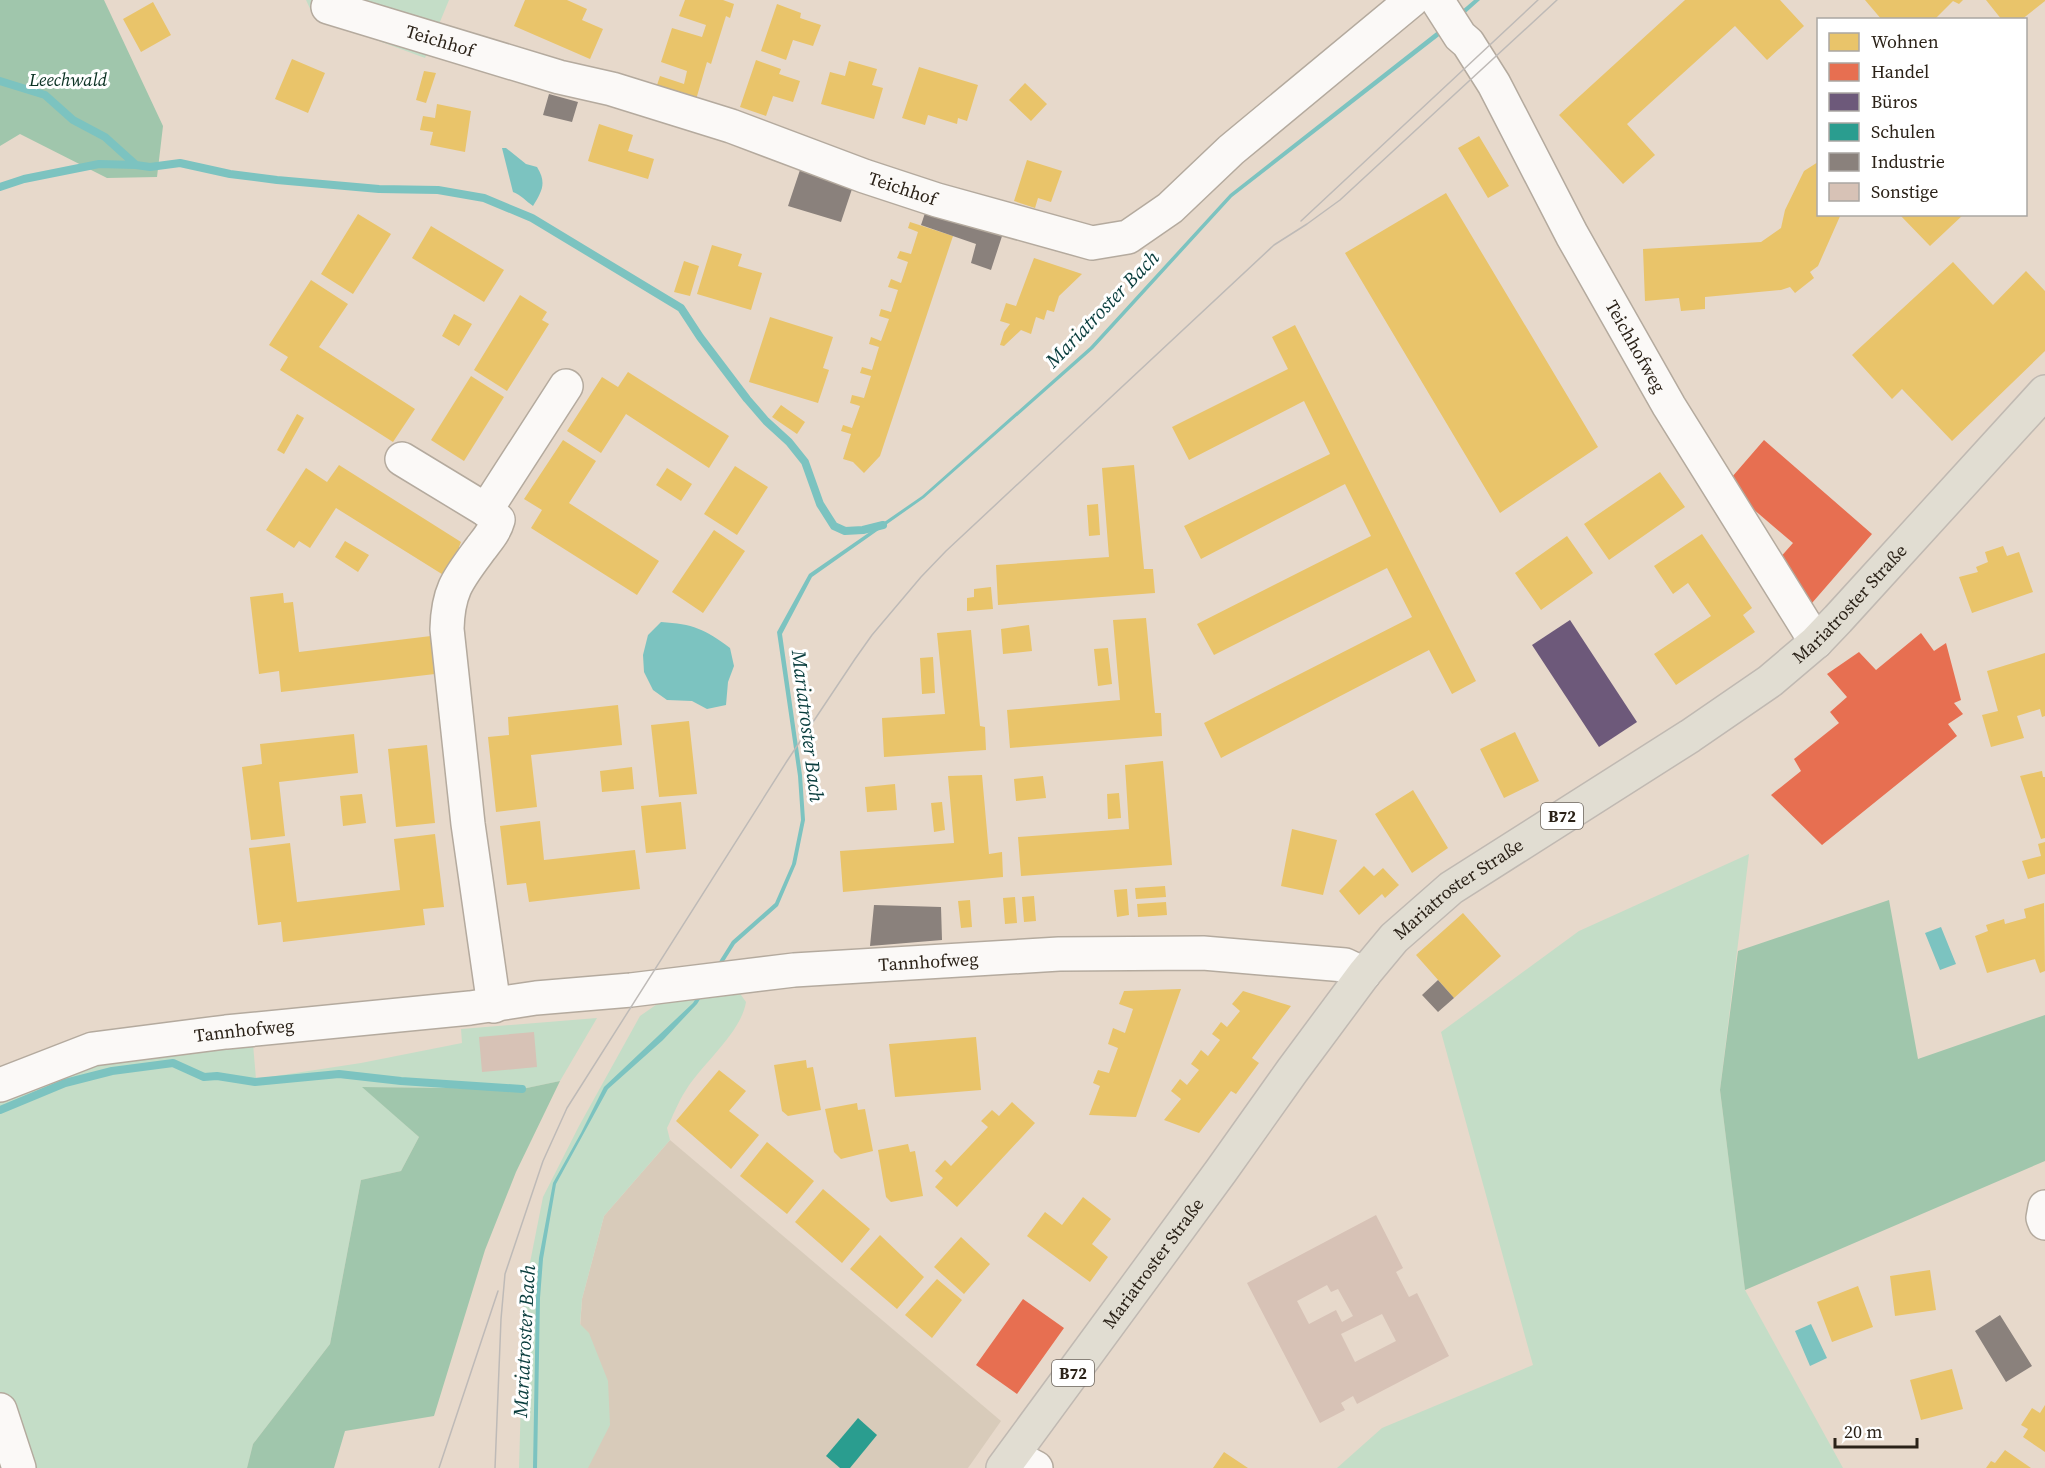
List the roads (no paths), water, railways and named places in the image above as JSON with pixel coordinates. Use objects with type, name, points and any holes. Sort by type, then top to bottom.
[{"type":"main road","name":"Mariatroster Straße","points":[[1018,1464],[1364,974],[1394,938],[1451,888],[1690,736],[1770,681],[1816,642],[2045,392]]},
{"type":"street","name":"Teichhof","points":[[328,7],[559,77],[612,88],[731,126],[864,176],[938,200],[1092,243],[1128,237],[1170,208],[1232,150],[1430,1],[1464,39]]},
{"type":"street","name":"Teichhofweg","points":[[1464,39],[1494,84],[1572,235],[1669,406],[1816,642]]},
{"type":"street","points":[[494,1006],[468,824],[447,630],[448,607],[457,581],[489,521],[566,386]]},
{"type":"street","points":[[402,459],[489,521]]},
{"type":"street","name":"Tannhofweg","points":[[0,1085],[93,1049],[226,1032],[494,1006],[536,998],[613,992],[794,970],[1059,954],[1203,952],[1345,965],[1364,974]]},
{"type":"street","points":[[2045,1207],[2043,1218],[2045,1223]]},
{"type":"street","points":[[0,1410],[19,1468]]},
{"type":"water","name":"Mariatroster Bach","points":[[1474,0],[1480,0],[1443,33],[1232,197],[1093,349],[924,498],[812,577],[782,634],[802,775],[805,820],[796,864],[778,906],[735,944],[697,1004],[663,1040],[608,1089],[556,1184],[543,1259],[540,1298],[537,1468],[533,1468],[536,1298],[539,1258],[553,1183],[604,1087],[693,1003],[732,941],[775,903],[792,864],[801,820],[798,776],[777,632],[809,574],[922,496],[1090,347],[1230,194]]},
{"type":"water","points":[[502,148],[506,148],[526,164],[537,167],[543,182],[533,206],[513,192]]},
{"type":"water","points":[[661,622],[682,624],[698,629],[730,648],[734,666],[728,682],[726,705],[707,709],[692,701],[667,700],[653,690],[644,672],[643,655],[648,635]]},
{"type":"water","points":[[1941,927],[1956,964],[1940,970],[1925,933]]},
{"type":"water","points":[[1811,1324],[1827,1358],[1810,1366],[1795,1331]]},
{"type":"waterway","points":[[0,81],[45,95],[73,120],[105,137],[136,165],[150,167],[180,163],[230,174],[277,180],[379,189],[438,190],[484,198],[532,218],[681,308],[747,399],[805,462],[820,504],[834,526],[845,531],[863,530],[883,525]]},
{"type":"waterway","points":[[0,187],[24,179],[99,164],[136,165]]},
{"type":"waterway","points":[[0,1110],[65,1083],[112,1071],[173,1063],[204,1077],[217,1076],[255,1082],[339,1074],[401,1081],[522,1089]]},
{"type":"tram line","points":[[1301,221],[1538,0]]},
{"type":"tram line","points":[[495,1468],[505,1274],[543,1161],[567,1108],[787,761],[872,635],[946,551],[1274,245],[1340,200],[1557,0]]},
{"type":"tram line","points":[[439,1468],[498,1291]]},
{"type":"park label","name":"Leechwald","points":[[68,80]]}]
